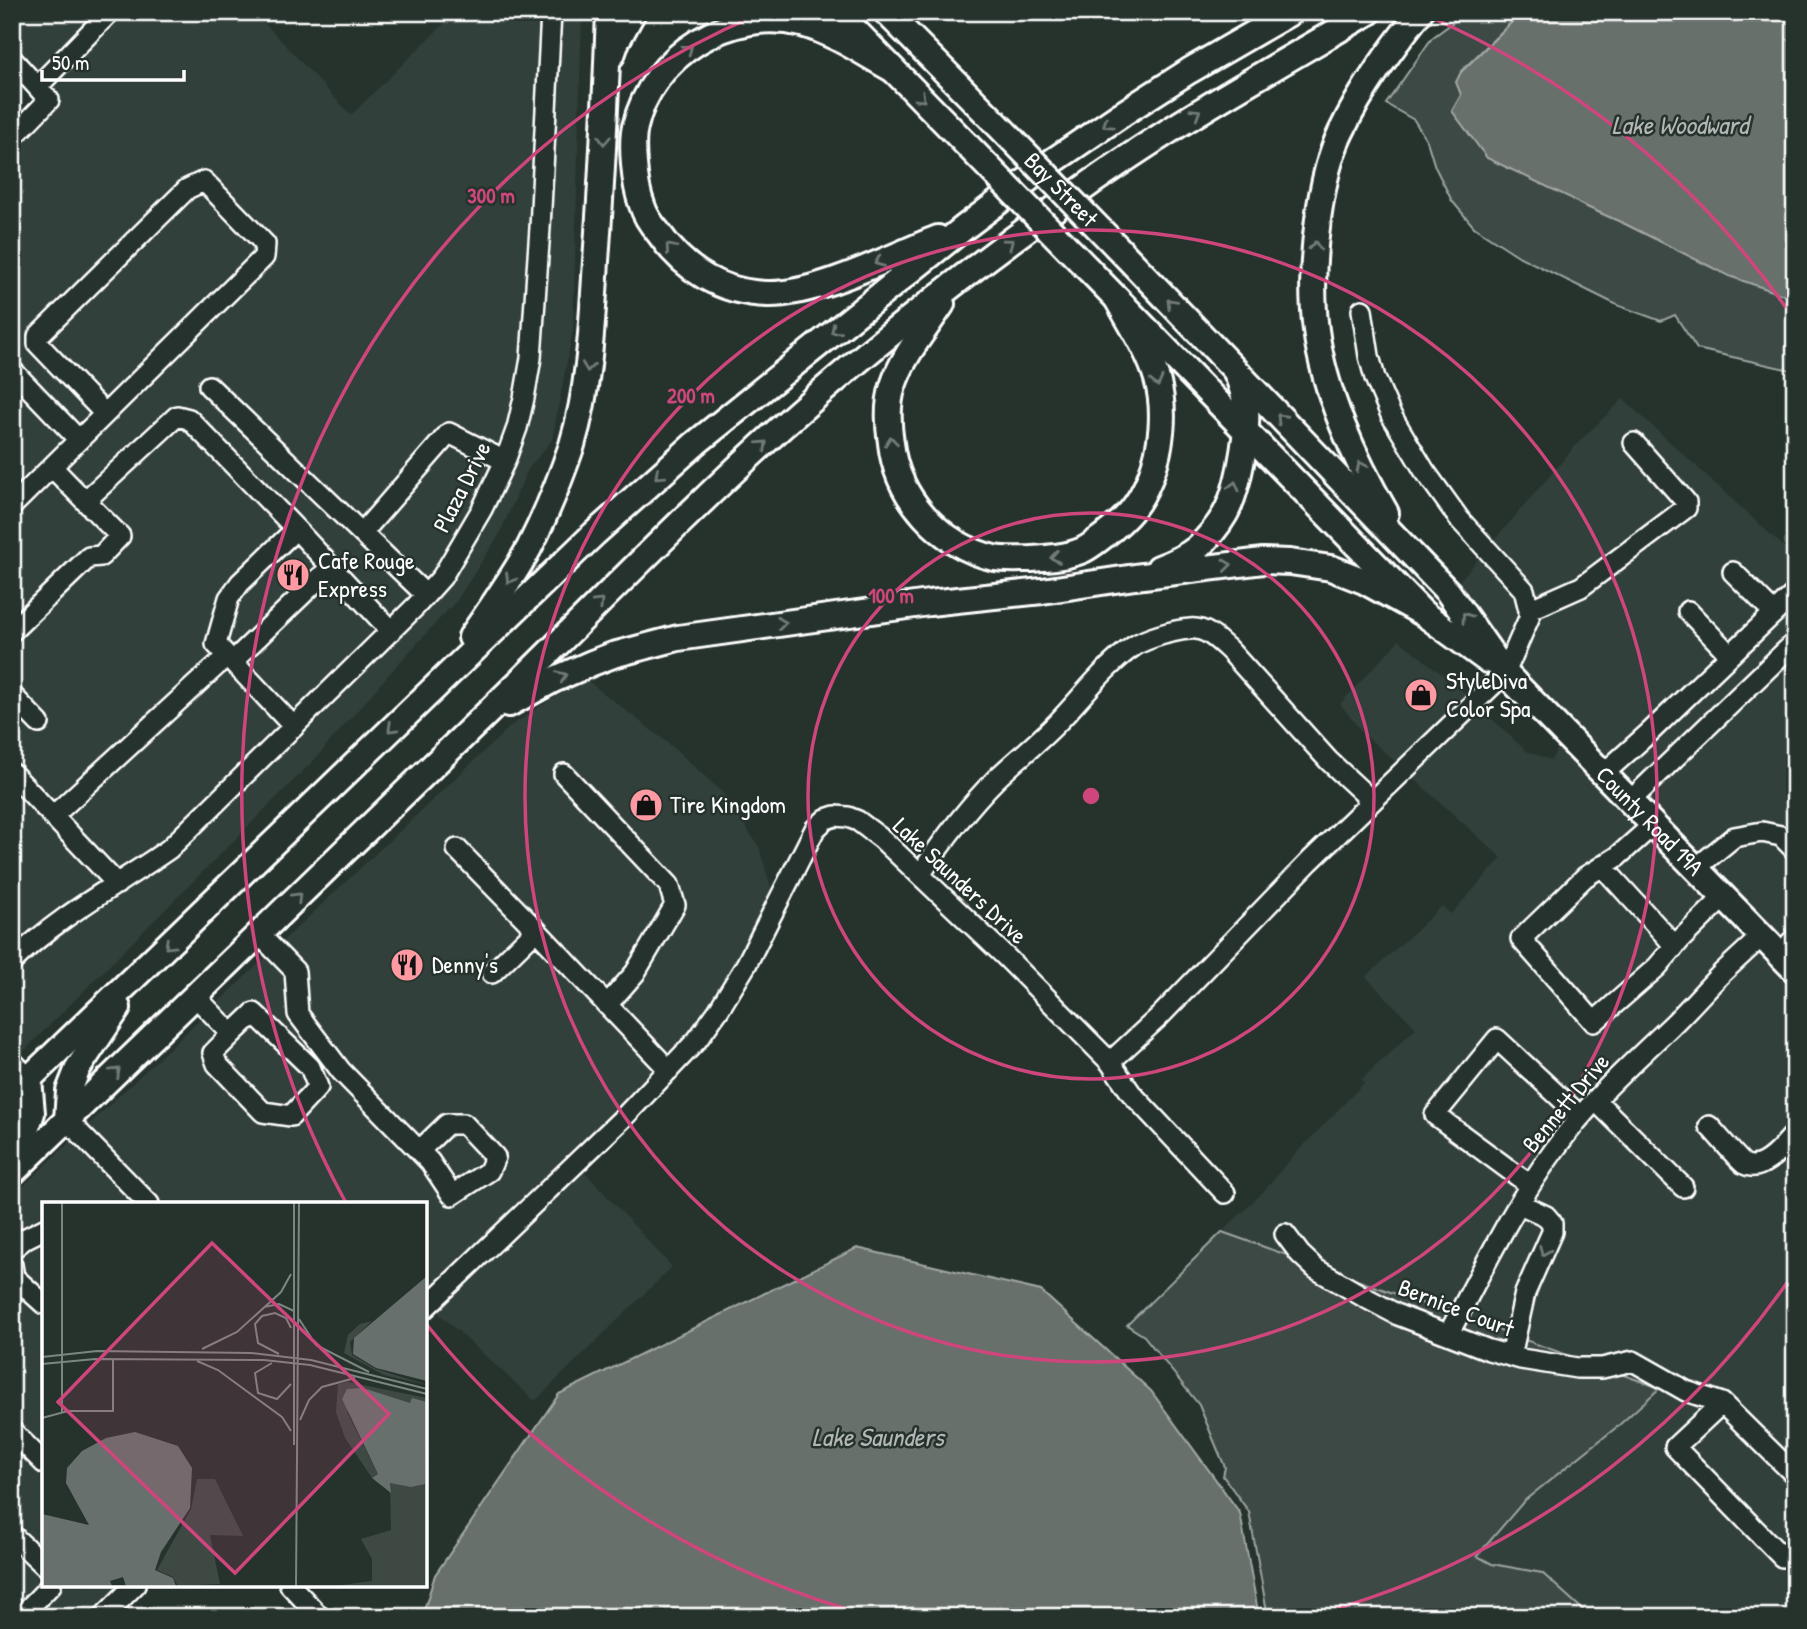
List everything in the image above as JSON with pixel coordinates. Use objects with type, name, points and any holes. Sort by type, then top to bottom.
[{"type":"main road","points":[[441,680],[505,589],[529,547],[572,444],[584,396],[591,342],[609,12]]},
{"type":"main road","points":[[607,72],[617,41],[633,12]]},
{"type":"main road","name":"Bay Street","points":[[837,12],[1117,299]]},
{"type":"main road","name":"Bay Street","points":[[886,12],[1406,547]]},
{"type":"main road","points":[[12,1156],[21,1144],[32,1113],[18,1078],[143,970],[594,534],[696,443],[965,227],[1050,163],[1189,71],[1291,12]]},
{"type":"main road","points":[[12,1173],[481,720],[705,499],[796,414],[955,285],[1077,192],[1145,145],[1369,12]]},
{"type":"main road","points":[[1420,12],[1366,86],[1340,133],[1330,159],[1315,246],[1316,332],[1324,369],[1352,448],[1374,492],[1406,547],[1448,592],[1505,673]]},
{"type":"main road","points":[[892,68],[824,32],[800,24],[751,22],[724,28],[705,37],[671,63],[655,82],[641,107],[633,147],[641,204],[668,247],[684,263],[704,277],[751,293],[772,294],[802,290],[965,227]]},
{"type":"main road","points":[[955,285],[907,355],[892,388],[889,405],[891,451],[903,486],[926,519],[970,549],[1010,560],[1046,558],[1084,550],[1124,520],[1144,492],[1155,465],[1162,409],[1157,380],[1150,362],[1117,299]]},
{"type":"main road","points":[[1117,299],[1424,614]]},
{"type":"main road","points":[[1135,577],[1176,561],[1196,549],[1225,514],[1234,492],[1245,431],[1246,409],[1242,387],[1235,370]]},
{"type":"main road","points":[[481,720],[553,680],[592,663],[678,638],[1263,561],[1331,568],[1353,577],[1424,614],[1505,673]]},
{"type":"main road","name":"County Road 19A","points":[[1505,673],[1762,936],[1790,954]]},
{"type":"main road","points":[[67,1119],[69,1091],[78,1068],[143,970]]},
{"type":"street","points":[[38,86],[110,12]]},
{"type":"street","name":"Plaza Drive","points":[[12,962],[83,904],[169,849],[426,595],[442,577],[482,509],[517,428],[531,358],[551,12]]},
{"type":"street","points":[[12,59],[49,100],[12,138]]},
{"type":"street","points":[[12,506],[264,257],[265,244],[204,181],[187,189],[38,335],[38,344],[105,414]]},
{"type":"street","points":[[1110,1062],[1160,1016],[1310,861],[1505,673],[1529,618],[1524,590],[1460,520],[1424,470],[1391,415],[1375,378],[1362,310]]},
{"type":"street","points":[[12,370],[79,440]]},
{"type":"street","points":[[209,386],[426,595]]},
{"type":"street","points":[[85,501],[177,416],[189,419],[391,631]]},
{"type":"street","points":[[362,533],[449,433],[505,461]]},
{"type":"street","points":[[1529,610],[1581,587],[1686,508],[1686,502],[1634,443]]},
{"type":"street","points":[[14,625],[89,557],[101,556],[120,536],[51,467]]},
{"type":"street","points":[[294,727],[216,644],[229,598],[240,583],[296,529]]},
{"type":"street","points":[[53,816],[331,567]]},
{"type":"street","points":[[1733,572],[1774,613]]},
{"type":"street","points":[[1603,774],[1795,593]]},
{"type":"street","points":[[1688,611],[1730,655]]},
{"type":"street","points":[[920,874],[962,816],[997,779],[1057,724],[1111,666],[1136,645],[1191,629],[1212,636],[1230,651],[1329,761],[1372,801]]},
{"type":"street","points":[[1630,801],[1795,642]]},
{"type":"street","points":[[12,695],[39,723]]},
{"type":"street","points":[[12,773],[117,884]]},
{"type":"street","points":[[564,774],[669,885],[674,905],[635,973],[607,1005]]},
{"type":"street","name":"Lake Saunders Drive","points":[[427,1306],[624,1117],[697,1040],[718,1012],[746,965],[815,828],[835,816],[858,821],[882,839],[1004,955],[1110,1062],[1131,1093],[1225,1193]]},
{"type":"street","points":[[1653,825],[1617,857],[1585,877],[1521,939],[1594,1022],[1657,967],[1724,897]]},
{"type":"street","points":[[1696,868],[1734,837],[1762,832],[1781,836],[1795,850]]},
{"type":"street","points":[[457,849],[669,1070]]},
{"type":"street","points":[[1602,866],[1675,946]]},
{"type":"street","points":[[492,973],[536,930]]},
{"type":"street","points":[[259,934],[295,971],[298,1014],[341,1071],[419,1151]]},
{"type":"street","name":"Bennett Drive","points":[[1449,1333],[1530,1185],[1580,1116],[1762,936]]},
{"type":"street","points":[[195,996],[232,1034]]},
{"type":"street","points":[[254,1013],[310,1067],[317,1087],[291,1116],[263,1112],[217,1064],[213,1053],[232,1034],[254,1013]]},
{"type":"street","points":[[1530,1185],[1435,1115],[1497,1039],[1580,1116]]},
{"type":"street","points":[[1595,1100],[1684,1187]]},
{"type":"street","points":[[67,1119],[147,1202]]},
{"type":"street","points":[[1709,1126],[1744,1164],[1756,1166],[1772,1158],[1795,1133]]},
{"type":"street","points":[[1511,1356],[1525,1293],[1552,1232],[1552,1223],[1546,1216],[1520,1204]]},
{"type":"street","points":[[12,1249],[42,1230]]},
{"type":"street","name":"Bernice Court","points":[[1285,1234],[1300,1254],[1317,1269],[1398,1315],[1511,1356],[1577,1367],[1602,1368],[1633,1361],[1686,1391],[1722,1403]]},
{"type":"street","points":[[12,1265],[14,1276],[42,1302]]},
{"type":"street","points":[[1795,1475],[1722,1403],[1675,1447],[1782,1557],[1795,1545]]},
{"type":"street","points":[[12,1431],[42,1461]]},
{"type":"street","points":[[12,1535],[42,1563]]},
{"type":"street","points":[[23,1609],[49,1587]]},
{"type":"street","points":[[103,1617],[133,1587]]},
{"type":"street","points":[[292,1587],[320,1617]]},
{"type":"shaded area","points":[[12,12],[254,12],[351,115],[456,12],[582,12],[573,330],[552,440],[528,469],[499,535],[457,600],[315,759],[12,1063],[12,139],[59,95],[12,79]]},
{"type":"shaded area","points":[[1467,12],[1522,12],[1461,71],[1795,292],[1795,371],[1697,349],[1675,315],[1661,321],[1617,305],[1520,257],[1474,227],[1452,201],[1435,167],[1427,141],[1414,120],[1386,104],[1432,38]]},
{"type":"shaded area","points":[[1623,399],[1795,557],[1795,956],[1539,693],[1521,666],[1455,586],[1577,444]]},
{"type":"shaded area","points":[[1399,640],[1456,685],[1526,751],[1551,760],[1561,743],[1795,983],[1795,1617],[1591,1617],[1542,1573],[1492,1564],[1477,1557],[1524,1501],[1618,1426],[1659,1388],[1222,1232],[1265,1190],[1285,1165],[1364,1083],[1361,1080],[1416,1028],[1366,977],[1442,906],[1451,914],[1502,858],[1362,732],[1340,704]]},
{"type":"shaded area","points":[[584,678],[673,747],[723,793],[759,847],[778,912],[740,999],[573,1159],[672,1267],[535,1401],[427,1303],[427,1202],[161,1202],[87,1126],[512,725]]},
{"type":"shaded area","points":[[73,1139],[134,1202],[42,1202],[42,1587],[118,1587],[88,1617],[44,1617],[12,1585],[12,1197]]},
{"type":"shaded area","points":[[1222,1232],[1660,1388],[1618,1426],[1524,1501],[1477,1556],[1492,1564],[1542,1573],[1591,1617],[1268,1617],[1249,1512],[1223,1476],[1225,1467],[1199,1405],[1144,1336],[1127,1325]]},
{"type":"water","name":"Lake Woodward","points":[[1522,12],[1795,12],[1795,299],[1729,276],[1487,158],[1452,111],[1461,95],[1456,82],[1461,72]]},
{"type":"water","name":"Lake Saunders","points":[[857,1248],[1041,1291],[1151,1391],[1240,1513],[1259,1617],[422,1617],[435,1575],[559,1394]]},
{"type":"place","name":"Cafe Rouge Express","points":[[293,575]]},
{"type":"place","name":"StyleDiva Color Spa","points":[[1421,695]]},
{"type":"place","name":"Tire Kingdom","points":[[646,805]]},
{"type":"place","name":"Denny's","points":[[407,965]]}]
